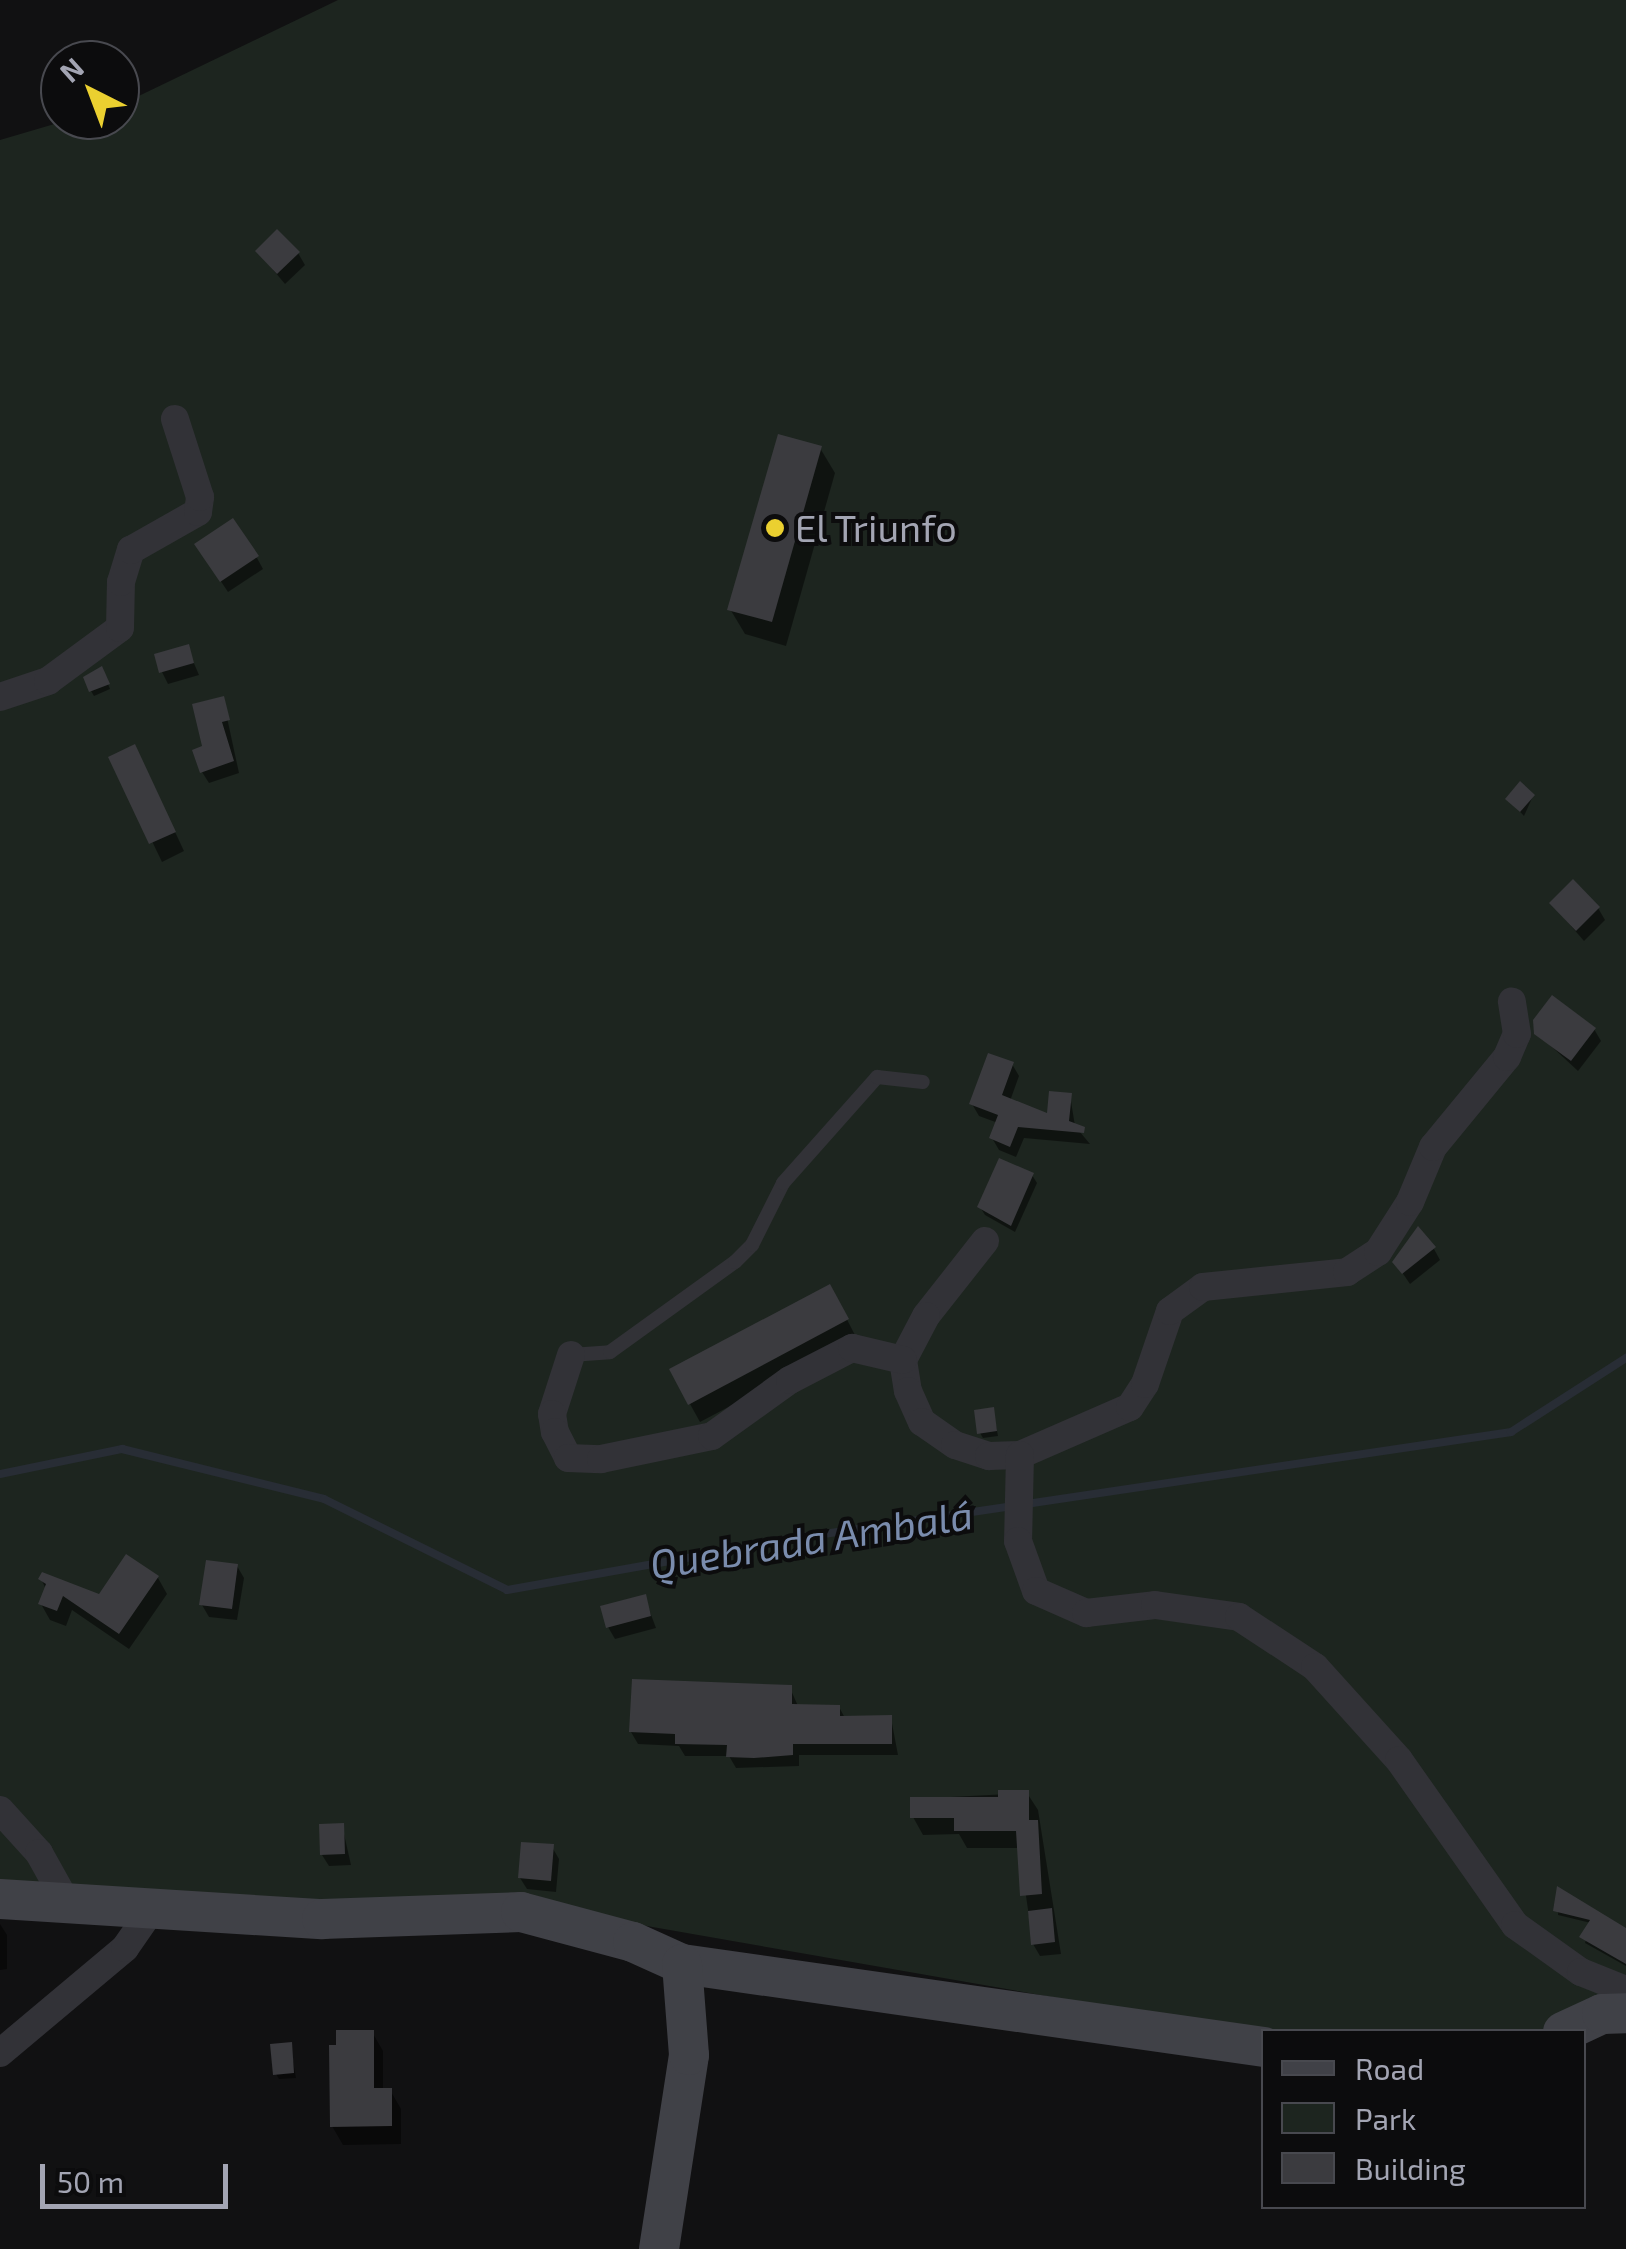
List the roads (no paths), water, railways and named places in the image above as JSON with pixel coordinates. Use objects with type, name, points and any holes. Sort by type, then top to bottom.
[{"type":"street","points":[[0,697],[48,681],[120,628],[121,582],[131,550],[198,512],[200,497],[175,418]]},
{"type":"street","points":[[985,1240],[926,1316],[903,1360],[922,1422],[955,1445],[989,1456],[1020,1455],[1130,1406],[1146,1384],[1170,1311],[1203,1287],[1347,1272],[1378,1252],[1433,1147],[1507,1057],[1517,1034],[1512,1001]]},
{"type":"street","points":[[570,1356],[552,1414],[555,1432],[568,1458],[602,1459],[712,1436],[790,1380],[852,1348],[903,1360]]},
{"type":"street","points":[[1020,1455],[1018,1541],[1036,1591],[1086,1614],[1155,1605],[1239,1617],[1315,1668],[1400,1760],[1516,1925],[1581,1972],[1626,1990]]},
{"type":"street","points":[[0,1810],[40,1853],[64,1898]]},
{"type":"street","points":[[0,1899],[64,1898],[150,1912],[322,1919],[521,1912],[633,1942],[682,1964],[1261,2047]]},
{"type":"street","points":[[0,2053],[125,1948],[150,1912]]},
{"type":"street","points":[[659,2249],[690,2055],[682,1964]]},
{"type":"street","points":[[1569,2029],[1602,2014],[1626,2013]]},
{"type":"lane","points":[[570,1356],[610,1352],[735,1262],[752,1245],[782,1183],[877,1078],[923,1082]]},
{"type":"waterway","name":"Quebrada Ambalá","points":[[0,1474],[122,1449],[324,1499],[507,1590],[817,1535],[1511,1432],[1626,1358]]},
{"type":"place","name":"El Triunfo","points":[[775,528]]}]
